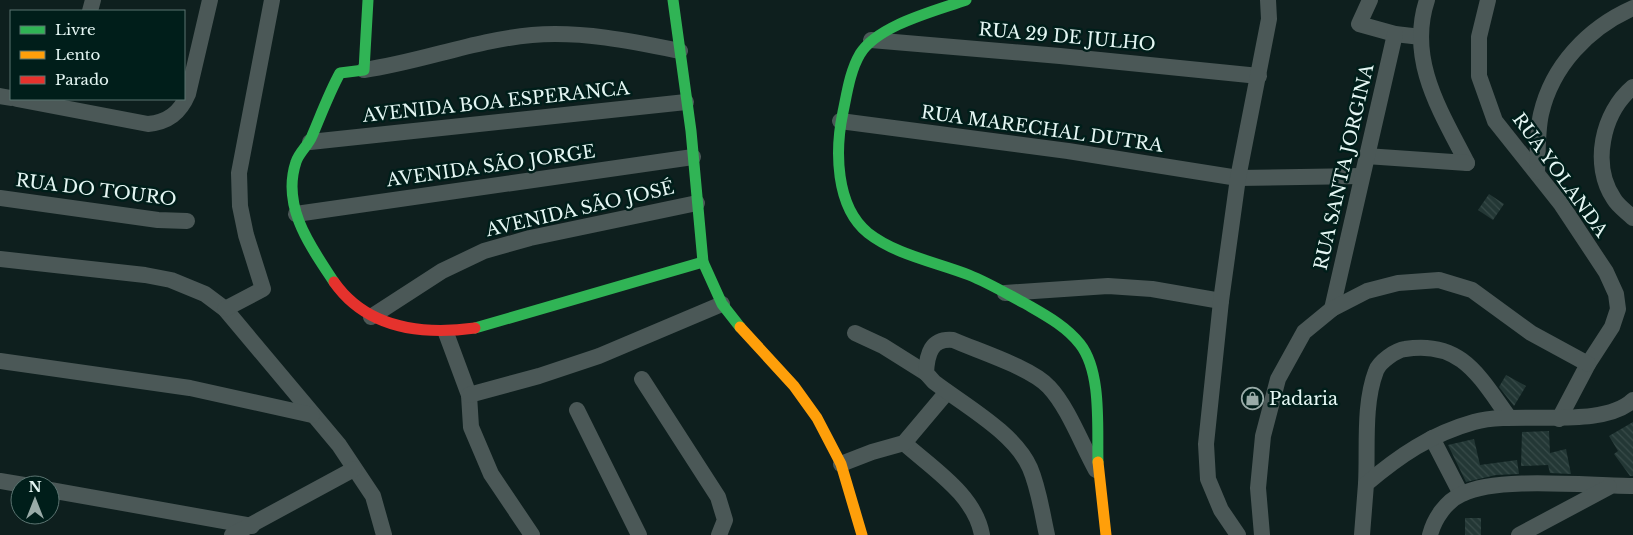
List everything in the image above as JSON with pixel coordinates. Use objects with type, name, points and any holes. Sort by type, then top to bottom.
[{"type":"street","points":[[28,100],[62,103],[148,124],[163,123],[183,106],[188,94],[210,0]]},
{"type":"street","points":[[225,309],[263,289],[246,236],[240,206],[240,173],[244,140],[272,0]]},
{"type":"street","points":[[364,70],[368,0]]},
{"type":"street","points":[[673,0],[704,262],[722,304],[746,334],[794,386],[817,418],[841,464],[862,535]]},
{"type":"street","points":[[966,0],[940,5],[871,40],[861,52],[852,73],[840,122],[840,179],[847,202],[859,224],[876,239],[982,280],[1056,322],[1071,333],[1083,348],[1095,392],[1098,474],[1106,535]]},
{"type":"street","points":[[1238,535],[1221,510],[1208,479],[1206,444],[1221,301],[1238,178],[1269,19],[1268,0]]},
{"type":"street","points":[[1370,0],[1359,24],[1395,34],[1421,38]]},
{"type":"street","points":[[1366,156],[1467,163],[1432,94],[1421,50],[1422,14],[1427,0]]},
{"type":"street","name":"RUA YOLANDA","points":[[1488,0],[1479,37],[1479,76],[1495,122],[1537,172],[1606,272],[1616,294],[1618,309],[1612,327],[1588,364],[1559,419]]},
{"type":"street","points":[[1537,172],[1540,115],[1554,75],[1579,44],[1616,16],[1633,8]]},
{"type":"street","name":"RUA SANTA JORGINA","points":[[1332,309],[1395,34]]},
{"type":"street","points":[[680,51],[606,37],[532,35],[481,44],[391,66],[340,73],[310,142],[301,151],[295,165],[292,186],[296,214],[307,241],[342,293],[371,317],[424,332],[446,333],[480,327],[704,262]]},
{"type":"street","name":"RUA 29 DE JULHO","points":[[871,40],[1070,56],[1259,76]]},
{"type":"street","points":[[1633,87],[1612,114],[1601,150],[1604,176],[1614,199],[1633,218]]},
{"type":"street","name":"AVENIDA BOA ESPERANCA","points":[[310,142],[686,102]]},
{"type":"street","name":"RUA MARECHAL DUTRA","points":[[840,122],[1068,151],[1238,178],[1361,176]]},
{"type":"street","name":"AVENIDA SÃO JORGE","points":[[296,214],[693,157]]},
{"type":"street","name":"RUA DO TOURO","points":[[0,198],[148,218],[187,221]]},
{"type":"street","name":"AVENIDA SÃO JOSÉ","points":[[371,317],[442,271],[484,251],[530,238],[697,203]]},
{"type":"street","points":[[0,259],[145,275],[171,280],[204,294],[225,309],[339,445],[373,496],[384,535]]},
{"type":"street","points":[[1262,535],[1258,488],[1262,436],[1278,379],[1304,332],[1332,309],[1367,291],[1390,285],[1438,280],[1472,290],[1531,333],[1588,364]]},
{"type":"street","points":[[1005,293],[1108,286],[1152,289],[1221,301]]},
{"type":"street","points":[[469,395],[539,376],[599,356],[722,304]]},
{"type":"street","points":[[446,333],[469,395],[471,426],[491,474],[532,535]]},
{"type":"street","points":[[855,333],[882,346],[926,373],[947,392],[1016,446],[1029,466],[1037,488],[1047,535]]},
{"type":"street","points":[[926,373],[927,358],[932,346],[939,340],[953,340],[1034,375],[1048,386],[1058,399],[1098,474]]},
{"type":"street","points":[[1362,535],[1369,401],[1376,369],[1398,350],[1426,346],[1456,354],[1479,376],[1508,416]]},
{"type":"street","points":[[0,361],[190,388],[312,415]]},
{"type":"street","points":[[642,379],[718,497],[725,520],[720,535]]},
{"type":"street","points":[[841,464],[872,452],[904,443],[947,392]]},
{"type":"street","points":[[1366,484],[1408,450],[1432,438],[1474,422],[1508,416],[1559,419],[1611,412],[1633,400]]},
{"type":"street","points":[[577,410],[635,535]]},
{"type":"street","points":[[1432,438],[1461,494]]},
{"type":"street","points":[[904,443],[959,493],[973,510],[982,535]]},
{"type":"street","points":[[232,535],[252,526],[354,469]]},
{"type":"street","points":[[1430,535],[1432,526],[1443,508],[1461,494],[1486,487],[1540,484],[1633,486]]},
{"type":"street","points":[[1518,535],[1610,486]]},
{"type":"street","points":[[60,492],[252,526]]},
{"type":"building","points":[[1489,194],[1504,204],[1493,220],[1478,210]]},
{"type":"building","points":[[1506,375],[1526,386],[1514,406],[1499,387]]},
{"type":"building","points":[[1633,422],[1633,476],[1630,476],[1614,454],[1618,451],[1609,436]]},
{"type":"building","points":[[1549,431],[1550,453],[1566,449],[1571,474],[1550,473],[1548,465],[1521,466],[1522,432]]},
{"type":"building","points":[[1474,439],[1480,465],[1517,460],[1519,474],[1496,475],[1466,482],[1448,445]]},
{"type":"building","points":[[1465,518],[1481,518],[1481,535],[1465,535]]},
{"type":"traffic: fast","points":[[334,282],[316,255],[301,226],[295,211],[292,179],[297,158],[310,140],[340,73],[364,70],[368,0]]},
{"type":"traffic: fast","points":[[673,0],[691,131],[703,262],[722,304],[740,327]]},
{"type":"traffic: fast","points":[[966,0],[893,27],[868,44],[860,54],[849,82],[840,127],[839,160],[843,193],[857,222],[879,241],[904,253],[956,270],[984,282],[1062,326],[1080,344],[1092,369],[1095,385],[1098,417],[1098,462]]},
{"type":"traffic: fast","points":[[475,328],[703,262]]},
{"type":"traffic: slow","points":[[740,327],[794,386],[817,418],[841,464],[862,535]]},
{"type":"traffic: slow","points":[[1098,462],[1106,535]]},
{"type":"traffic: jam","points":[[334,282],[347,298],[363,310],[379,319],[397,325],[416,329],[436,330],[475,328]]},
{"type":"place","name":"Padaria","points":[[1253,399]]}]
